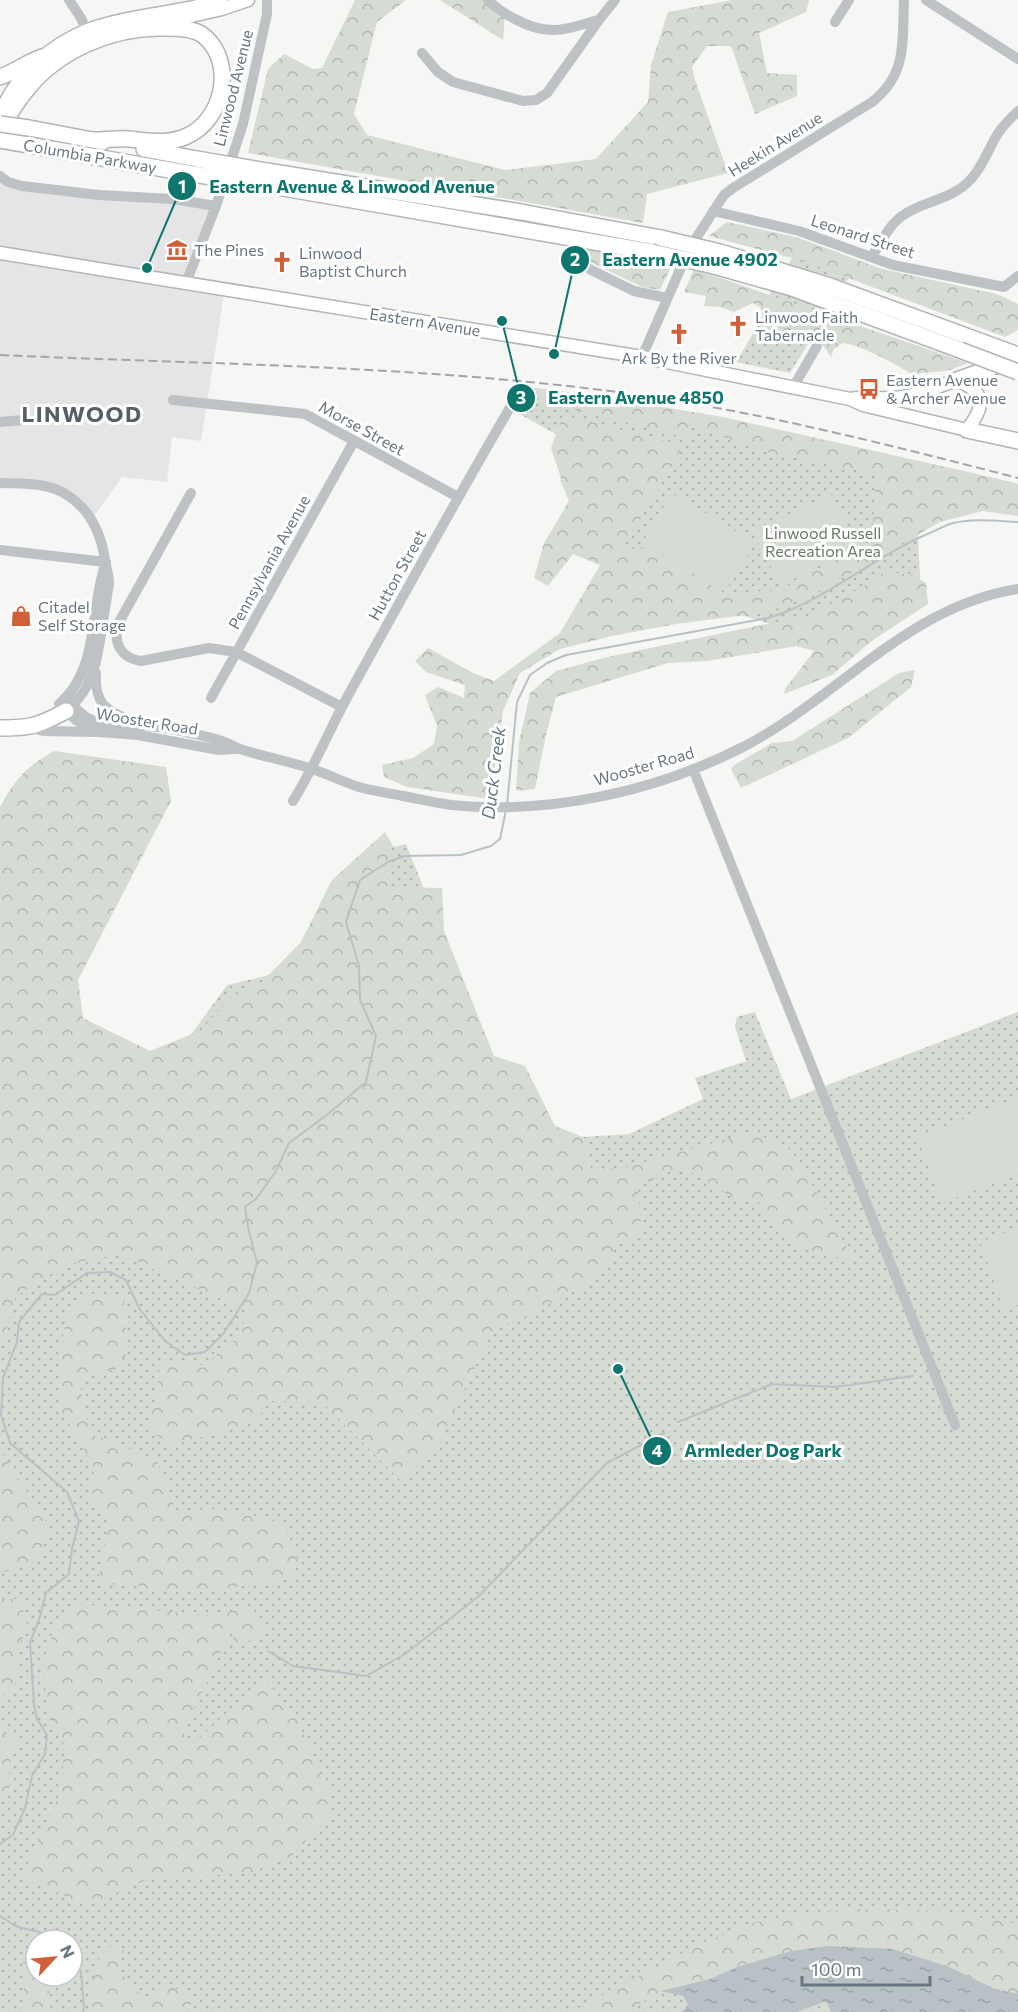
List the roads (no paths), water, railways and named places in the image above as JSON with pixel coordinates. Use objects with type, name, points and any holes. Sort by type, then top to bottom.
[{"type":"highway","points":[[0,130],[16,103],[37,78],[89,36],[147,27],[195,31],[204,36],[212,45],[217,56],[222,90],[213,112],[198,130],[172,141],[93,140]]},
{"type":"highway","points":[[0,77],[21,68],[31,60],[42,57]]},
{"type":"highway","name":"Columbia Parkway","points":[[0,124],[197,159],[263,178],[652,252],[717,259],[830,286],[1018,357]]},
{"type":"highway","name":"Columbia Parkway","points":[[0,140],[192,174],[263,178],[521,212],[661,238],[1018,372]]},
{"type":"highway","points":[[957,380],[1018,357]]},
{"type":"highway","points":[[967,430],[1018,441]]},
{"type":"highway","points":[[0,720],[36,715],[65,705]]},
{"type":"highway","points":[[0,728],[30,728],[48,721],[65,705]]},
{"type":"main road","points":[[0,114],[16,85],[56,45],[89,36],[122,18],[191,8],[221,0]]},
{"type":"main road","points":[[147,27],[222,9],[248,0]]},
{"type":"main road","name":"Eastern Avenue","points":[[0,253],[642,357],[850,399]]},
{"type":"main road","points":[[957,380],[974,388],[981,401],[981,408],[967,430],[863,405],[850,399],[864,396],[892,398],[915,395],[957,380]]},
{"type":"street","points":[[69,0],[89,36]]},
{"type":"street","name":"Linwood Avenue","points":[[186,283],[216,206],[243,124],[267,14],[267,0]]},
{"type":"street","points":[[488,0],[505,14],[530,27],[542,30],[565,30],[599,20]]},
{"type":"street","points":[[422,54],[438,72],[453,82],[523,101],[536,100],[547,93],[615,0]]},
{"type":"street","points":[[835,22],[849,0]]},
{"type":"street","name":"Heekin Avenue","points":[[642,357],[688,249],[724,195],[882,94],[889,86],[900,64],[904,0]]},
{"type":"street","points":[[926,0],[1018,59]]},
{"type":"street","points":[[872,256],[892,225],[901,216],[945,198],[971,179],[984,162],[997,134],[1018,111]]},
{"type":"street","points":[[0,176],[8,182],[22,186],[99,195],[172,199],[216,206]]},
{"type":"street","name":"Leonard Street","points":[[713,211],[799,231],[893,265],[1004,287],[1018,276]]},
{"type":"street","points":[[572,258],[592,271],[634,291],[667,298]]},
{"type":"street","points":[[794,386],[817,346]]},
{"type":"street","name":"Hutton Street","points":[[313,769],[342,707],[515,399]]},
{"type":"street","name":"Morse Street","points":[[173,400],[305,414],[458,497]]},
{"type":"street","points":[[0,422],[23,420]]},
{"type":"street","name":"Pennsylvania Avenue","points":[[211,698],[354,441]]},
{"type":"street","points":[[0,483],[56,489],[76,501],[98,530],[103,544],[109,580],[95,685],[104,705],[115,715],[151,726]]},
{"type":"street","points":[[191,493],[118,624],[116,632],[118,645],[124,654],[138,661],[209,648],[236,652],[342,707]]},
{"type":"street","points":[[0,550],[106,562]]},
{"type":"street","points":[[65,705],[79,682],[85,664],[100,577],[106,562]]},
{"type":"street","name":"Wooster Road","points":[[65,705],[95,721],[151,726],[224,741],[238,748],[313,769],[359,787],[450,805],[532,806],[628,790],[693,769],[767,734],[893,642],[933,617],[972,600],[1018,589]]},
{"type":"street","points":[[65,705],[89,685],[96,668]]},
{"type":"street","name":"Wooster Road","points":[[65,705],[85,726],[99,732],[138,735],[219,750],[238,748]]},
{"type":"street","points":[[30,728],[43,731],[99,732]]},
{"type":"street","points":[[293,801],[313,769]]},
{"type":"street","points":[[693,769],[955,1425]]},
{"type":"water","points":[[827,1946],[892,1949],[947,1966],[995,1989],[1018,1994],[1018,2012],[831,2012],[826,2001],[797,2012],[681,2012],[689,2006],[683,1996],[661,1991],[710,1979],[737,1967],[791,1951]]},
{"type":"waterway","name":"Duck Creek","points":[[507,805],[517,702],[530,675],[547,663],[566,655],[768,618],[809,601],[903,546],[949,524],[977,520],[1018,522]]},
{"type":"waterway","name":"Duck Creek","points":[[0,1844],[13,1835],[25,1808],[32,1776],[45,1754],[47,1735],[37,1719],[34,1705],[30,1642],[46,1593],[69,1574],[79,1521],[67,1492],[10,1443],[1,1415],[3,1378],[17,1342],[19,1322],[42,1294],[55,1295],[87,1273],[110,1272],[126,1280],[139,1308],[165,1341],[185,1355],[205,1352],[224,1333],[249,1293],[257,1263],[245,1207],[256,1199],[276,1171],[289,1143],[366,1082],[376,1036],[360,1000],[359,966],[346,922],[360,880],[388,862],[404,856],[461,855],[491,846],[500,839],[506,810]]},
{"type":"waterway","points":[[678,1422],[772,1384],[835,1387],[913,1376]]},
{"type":"waterway","points":[[268,1651],[293,1666],[366,1676],[405,1654],[479,1596],[607,1463],[664,1433]]},
{"type":"waterway","name":"Duck Creek","points":[[0,1916],[24,1928]]},
{"type":"waterway","name":"Duck Creek","points":[[82,1988],[83,2012]]},
{"type":"railway","points":[[0,355],[371,370],[593,389],[701,405],[807,426],[1018,478]]},
{"type":"place","name":"The Pines","points":[[177,250]]},
{"type":"place","name":"Linwood Baptist Church","points":[[282,262]]},
{"type":"place","name":"Eastern Avenue & Linwood Avenue","points":[[147,268]]},
{"type":"place","name":"Eastern Avenue 4850","points":[[502,321]]},
{"type":"place","name":"Linwood Faith Tabernacle","points":[[738,326]]},
{"type":"place","name":"Ark By the River","points":[[679,334]]},
{"type":"place","name":"Eastern Avenue 4902","points":[[554,354]]},
{"type":"place","name":"Eastern Avenue & Archer Avenue","points":[[869,389]]},
{"type":"place","name":"Citadel Self Storage","points":[[21,616]]},
{"type":"place","name":"Armleder Dog Park","points":[[618,1369]]},
{"type":"district","name":"LINWOOD","points":[[82,414]]},
{"type":"park label","name":"Linwood Russell Recreation Area","points":[[823,542]]}]
